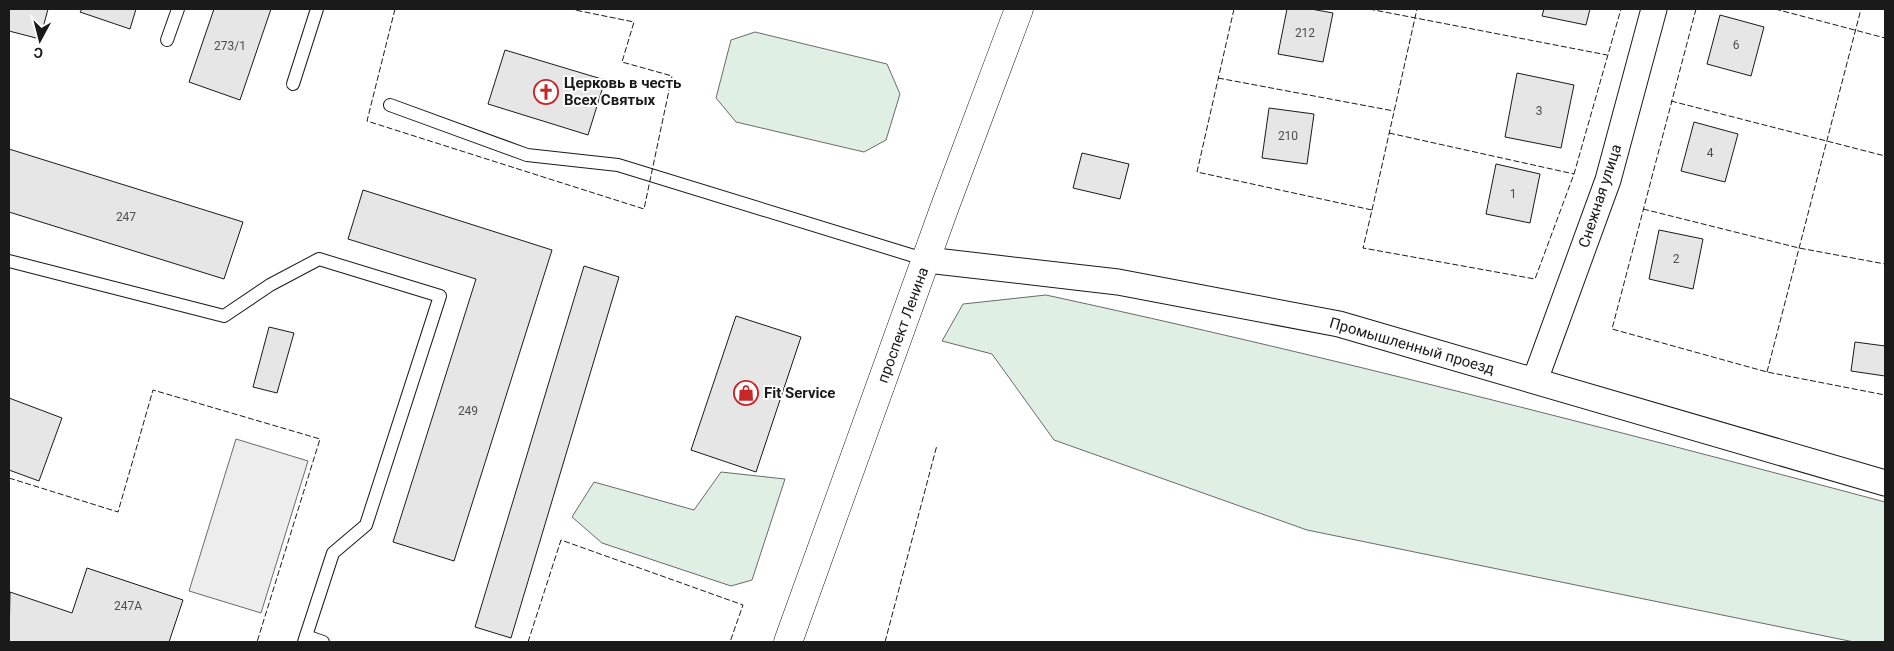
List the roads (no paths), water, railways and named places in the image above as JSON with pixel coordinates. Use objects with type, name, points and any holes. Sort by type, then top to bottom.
[{"type":"street","name":"проспект Ленина","points":[[788,642],[1019,9]]},
{"type":"street","name":"Снежная улица","points":[[1535,380],[1608,180],[1654,9]]},
{"type":"street","name":"Промышленный проезд","points":[[927,260],[1118,282],[1339,324],[1885,483]]},
{"type":"lane","points":[[168,40],[178,9]]},
{"type":"lane","points":[[293,84],[317,9]]},
{"type":"lane","points":[[390,105],[527,155],[618,165],[927,260]]},
{"type":"lane","points":[[9,261],[224,316],[270,285],[320,258],[440,296],[366,525],[333,554],[305,639],[323,642]]},
{"type":"place","name":"Церковь в честь Всех Святых","points":[[546,92]]},
{"type":"place","name":"Fit Service","points":[[746,393]]}]
